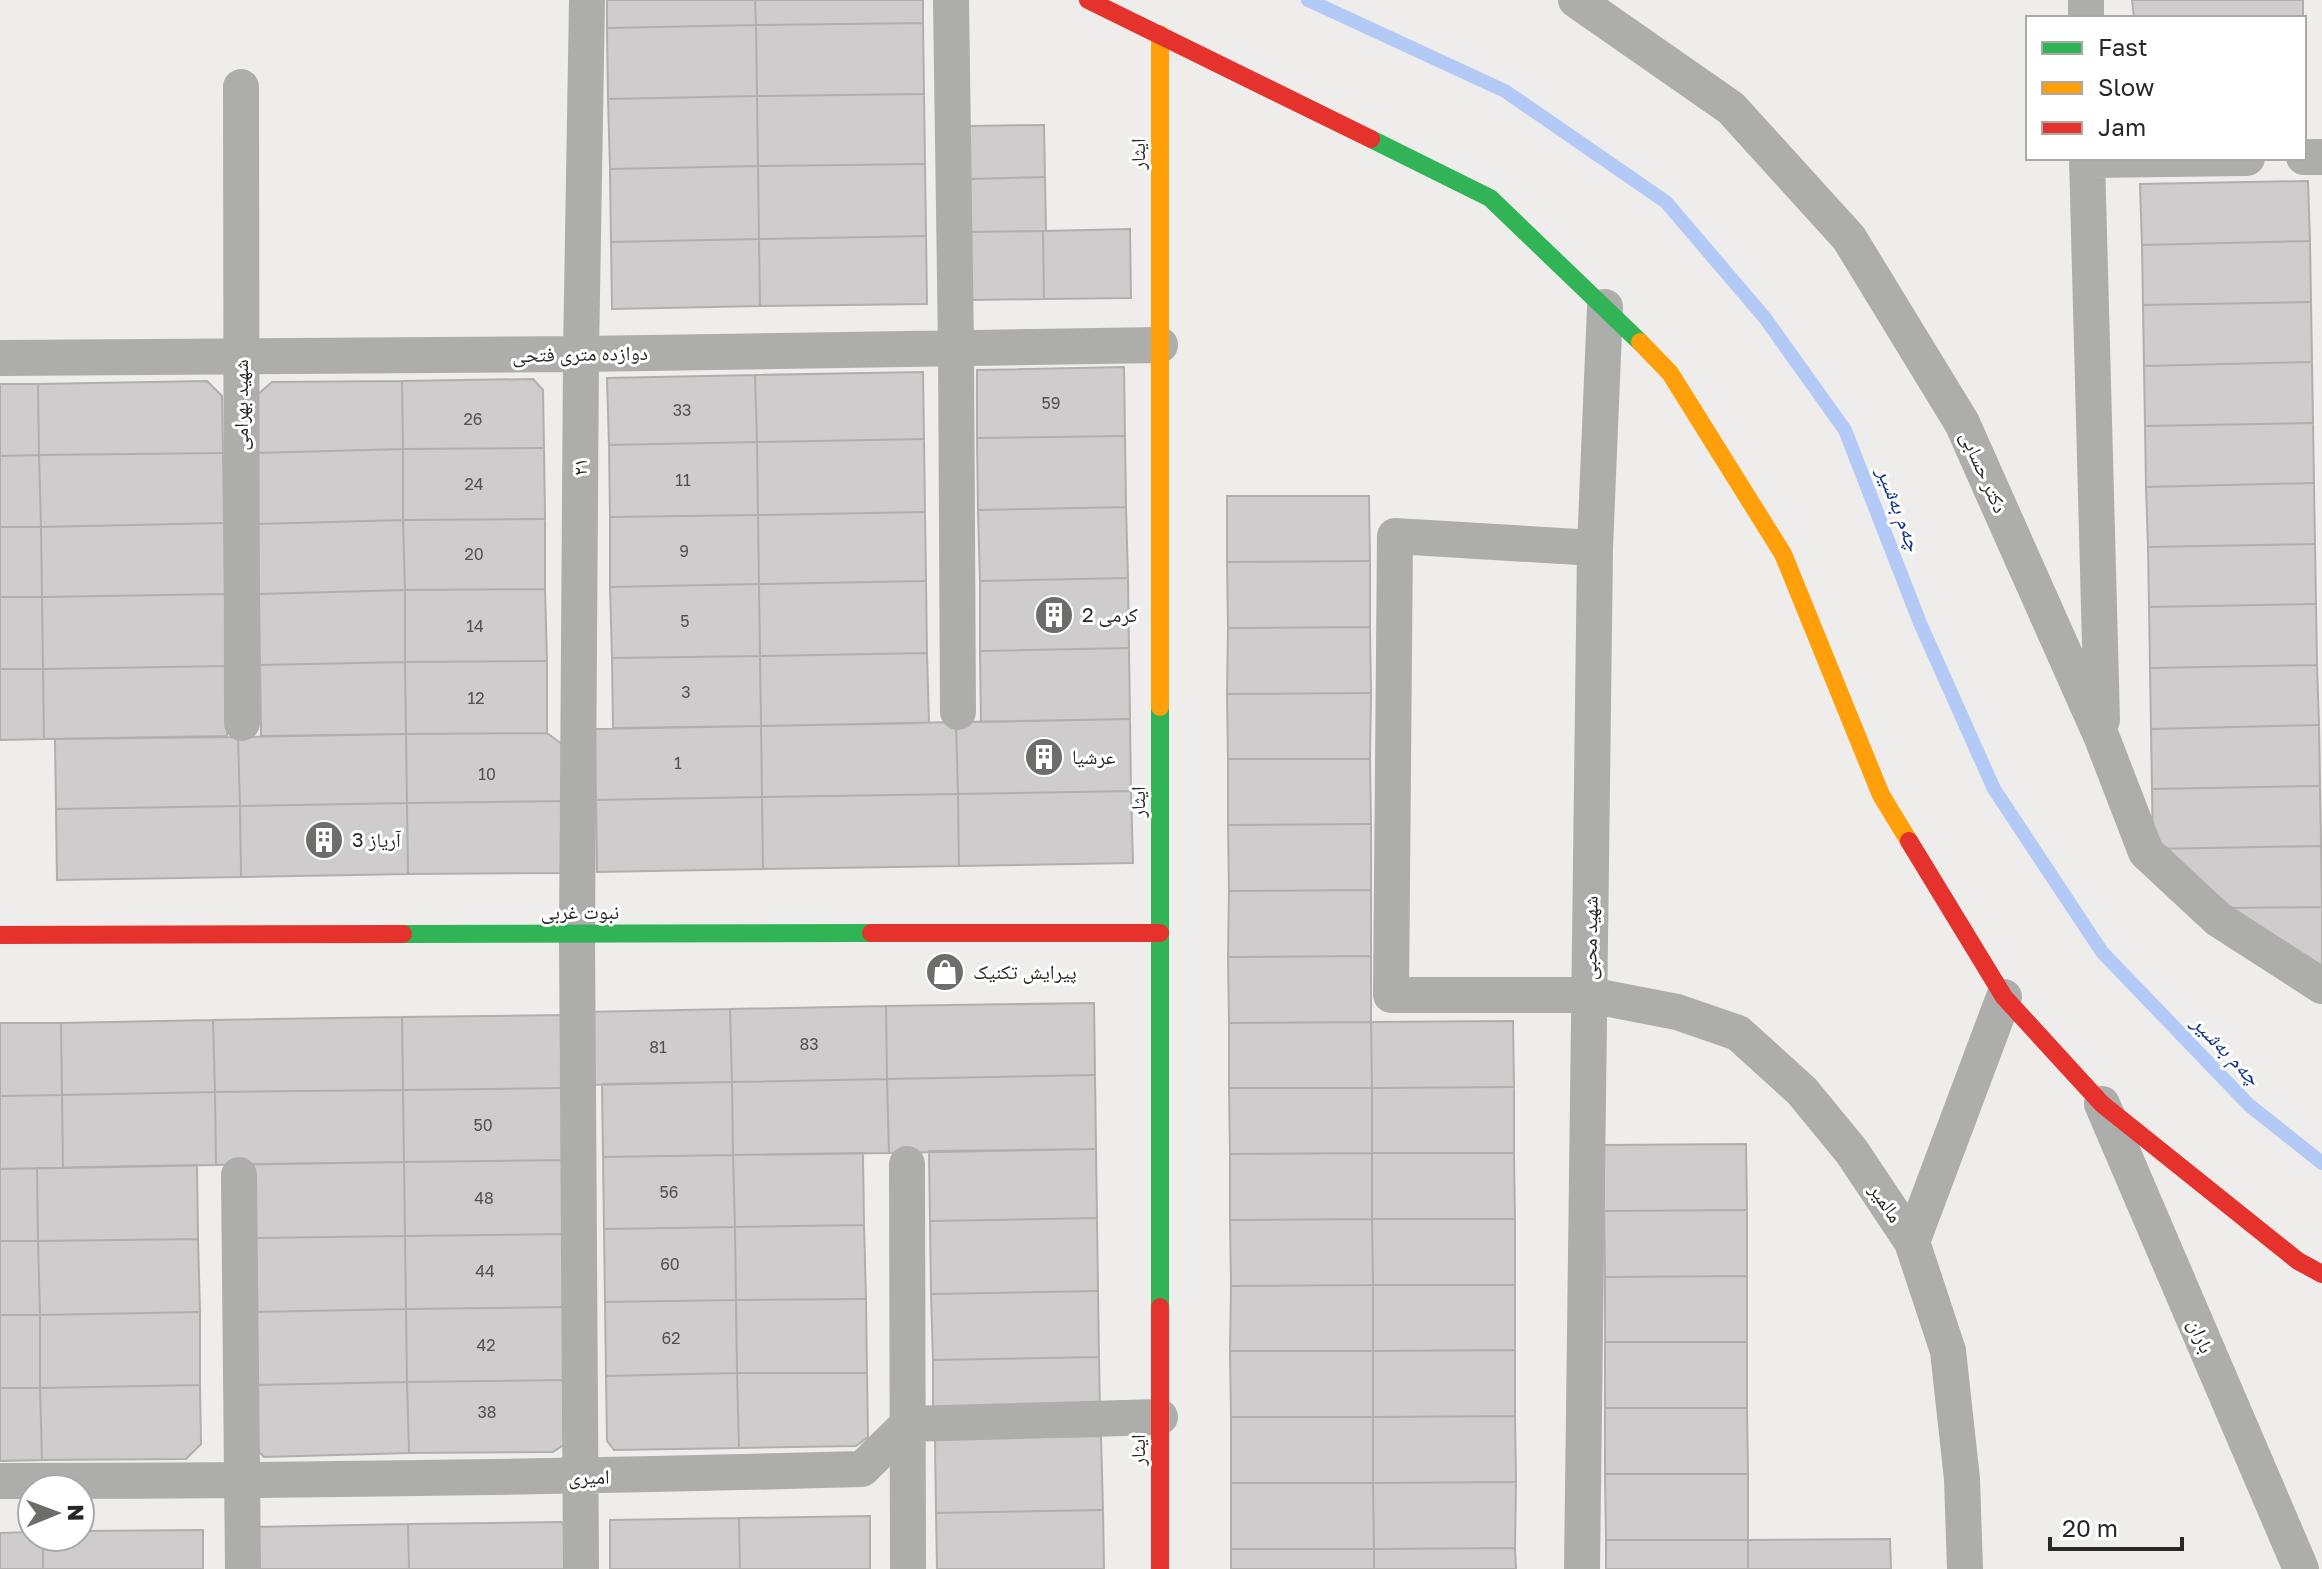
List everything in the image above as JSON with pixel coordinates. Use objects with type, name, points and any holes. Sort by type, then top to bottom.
[{"type":"street","name":"۲۱","points":[[581,1569],[577,934],[587,0]]},
{"type":"street","points":[[951,0],[958,712]]},
{"type":"street","points":[[1088,0],[1490,198],[1670,373],[1783,554],[1881,795],[2004,997],[2102,1104],[2298,1261],[2322,1274]]},
{"type":"street","name":"دکتر حسابی","points":[[1576,0],[1731,108],[1849,238],[1962,423],[2102,738],[2146,852],[2218,919],[2322,986]]},
{"type":"street","name":"ایثار","points":[[1160,34],[1160,1569]]},
{"type":"street","name":"شهید بهرامی","points":[[241,87],[242,723]]},
{"type":"street","points":[[2088,160],[2102,738]]},
{"type":"street","name":"شهید محبی","points":[[1582,1569],[1595,548],[1605,307]]},
{"type":"street","name":"دوازده متری فتحی","points":[[0,358],[581,354],[1160,345]]},
{"type":"street","name":"مالمیر","points":[[1595,548],[1395,536],[1391,995],[1589,995],[1677,1012],[1738,1033],[1802,1091],[1842,1140],[1912,1242],[1948,1351],[1962,1479],[1965,1569]]},
{"type":"street","name":"نبوت غربی","points":[[0,935],[1160,933]]},
{"type":"street","points":[[1912,1242],[2004,997]]},
{"type":"street","name":"باران","points":[[2102,1104],[2301,1569]]},
{"type":"street","points":[[907,1164],[908,1569]]},
{"type":"street","points":[[239,1175],[243,1569]]},
{"type":"street","points":[[908,1424],[1160,1417]]},
{"type":"street","name":"امیری","points":[[0,1481],[581,1477],[862,1469],[908,1424]]},
{"type":"building","points":[[607,0],[755,0],[756,25],[607,28]]},
{"type":"building","points":[[755,0],[923,0],[923,23],[756,25]]},
{"type":"building","points":[[2132,0],[2303,0],[2303,16],[2134,16]]},
{"type":"building","points":[[923,23],[924,94],[757,96],[756,25]]},
{"type":"building","points":[[756,25],[757,96],[608,99],[607,28]]},
{"type":"building","points":[[924,94],[925,164],[758,166],[757,96]]},
{"type":"building","points":[[757,96],[758,166],[610,169],[608,99]]},
{"type":"building","points":[[1044,125],[1045,177],[970,179],[969,126]]},
{"type":"building","points":[[925,164],[926,236],[759,239],[758,166]]},
{"type":"building","points":[[758,166],[759,239],[611,242],[610,169]]},
{"type":"building","points":[[1045,177],[1046,231],[971,232],[970,179]]},
{"type":"building","points":[[2308,181],[2310,241],[2142,245],[2140,184]]},
{"type":"building","points":[[1130,229],[1131,298],[1044,299],[1043,231]]},
{"type":"building","points":[[1043,231],[1044,299],[972,300],[971,232]]},
{"type":"building","points":[[926,236],[927,304],[760,306],[759,239]]},
{"type":"building","points":[[759,239],[760,306],[612,309],[611,242]]},
{"type":"building","points":[[2310,241],[2311,302],[2143,305],[2142,245]]},
{"type":"building","points":[[2311,302],[2312,362],[2144,366],[2143,305]]},
{"type":"building","points":[[2312,362],[2313,423],[2145,426],[2144,366]]},
{"type":"building","points":[[1124,367],[1125,436],[977,438],[977,370]]},
{"type":"building","points":[[923,372],[924,439],[757,442],[755,375]]},
{"type":"building","points":[[755,375],[757,442],[609,445],[607,378]]},
{"type":"building","points":[[533,379],[543,390],[544,448],[403,449],[402,381]]},
{"type":"building","points":[[207,381],[222,396],[223,453],[39,455],[38,384]]},
{"type":"building","points":[[402,381],[403,449],[257,453],[256,396],[272,382]]},
{"type":"building","points":[[0,384],[38,384],[39,455],[0,456]]},
{"type":"building","points":[[2313,423],[2314,483],[2146,487],[2145,426]]},
{"type":"building","points":[[1125,436],[1126,507],[978,510],[977,438]]},
{"type":"building","points":[[924,439],[925,512],[758,515],[757,442]]},
{"type":"building","points":[[757,442],[758,515],[610,517],[609,445]]},
{"type":"building","points":[[544,448],[545,519],[403,520],[403,449]]},
{"type":"building","points":[[403,449],[403,520],[258,524],[257,453]]},
{"type":"building","points":[[223,453],[224,523],[41,527],[39,455]]},
{"type":"building","points":[[39,455],[41,527],[0,527],[0,456]]},
{"type":"building","points":[[2314,483],[2315,544],[2148,547],[2146,487]]},
{"type":"building","points":[[1227,496],[1369,496],[1370,561],[1227,562]]},
{"type":"building","points":[[1126,507],[1128,578],[980,581],[978,510]]},
{"type":"building","points":[[925,512],[926,581],[759,584],[758,515]]},
{"type":"building","points":[[758,515],[759,584],[610,587],[610,517]]},
{"type":"building","points":[[545,519],[545,589],[405,590],[403,520]]},
{"type":"building","points":[[403,520],[405,590],[259,594],[258,524]]},
{"type":"building","points":[[224,523],[225,594],[42,597],[41,527]]},
{"type":"building","points":[[0,527],[41,527],[42,597],[0,597]]},
{"type":"building","points":[[2315,544],[2316,604],[2149,607],[2148,547]]},
{"type":"building","points":[[1370,561],[1370,627],[1228,628],[1227,562]]},
{"type":"building","name":"کرمی 2","points":[[1128,578],[1129,648],[980,651],[980,581]]},
{"type":"building","points":[[926,581],[927,653],[760,656],[759,584]]},
{"type":"building","points":[[759,584],[760,656],[612,658],[610,587]]},
{"type":"building","points":[[545,589],[547,661],[405,662],[405,590]]},
{"type":"building","points":[[405,590],[405,662],[260,665],[259,594]]},
{"type":"building","points":[[225,594],[226,666],[43,669],[42,597]]},
{"type":"building","points":[[0,597],[42,597],[43,669],[0,669]]},
{"type":"building","points":[[2316,604],[2317,665],[2150,668],[2149,607]]},
{"type":"building","points":[[1370,627],[1371,693],[1227,694],[1228,628]]},
{"type":"building","points":[[1129,648],[1130,719],[981,722],[980,651]]},
{"type":"building","points":[[927,653],[929,723],[761,726],[760,656]]},
{"type":"building","points":[[760,656],[761,726],[613,728],[612,658]]},
{"type":"building","points":[[547,661],[547,733],[406,734],[405,662]]},
{"type":"building","points":[[405,662],[406,734],[261,736],[260,665]]},
{"type":"building","points":[[2317,665],[2319,725],[2151,729],[2150,668]]},
{"type":"building","points":[[226,666],[227,736],[44,739],[43,669]]},
{"type":"building","points":[[0,669],[43,669],[44,739],[0,740]]},
{"type":"building","points":[[1371,693],[1370,759],[1228,759],[1227,694]]},
{"type":"building","name":"عرشیا","points":[[1130,719],[1131,791],[958,794],[956,722]]},
{"type":"building","points":[[956,722],[958,794],[762,797],[761,726]]},
{"type":"building","points":[[2319,725],[2320,786],[2152,789],[2151,729]]},
{"type":"building","points":[[761,726],[762,797],[596,800],[595,729]]},
{"type":"building","points":[[547,733],[566,747],[567,801],[407,803],[406,734]]},
{"type":"building","points":[[406,734],[407,803],[240,806],[238,737]]},
{"type":"building","points":[[238,737],[240,806],[56,809],[55,739]]},
{"type":"building","points":[[1228,759],[1370,759],[1371,824],[1228,825]]},
{"type":"building","points":[[2320,786],[2321,846],[2153,849],[2152,789]]},
{"type":"building","points":[[1131,791],[1133,863],[959,866],[958,794]]},
{"type":"building","points":[[958,794],[959,866],[763,869],[762,797]]},
{"type":"building","points":[[762,797],[763,869],[597,872],[596,800]]},
{"type":"building","points":[[567,801],[568,873],[408,874],[407,803]]},
{"type":"building","name":"آریاز 3","points":[[407,803],[408,874],[241,877],[240,806]]},
{"type":"building","points":[[240,806],[241,877],[57,880],[56,809]]},
{"type":"building","points":[[1371,824],[1371,890],[1229,891],[1228,825]]},
{"type":"building","points":[[2321,846],[2322,907],[2229,908],[2153,849]]},
{"type":"building","points":[[1371,890],[1371,956],[1228,957],[1229,891]]},
{"type":"building","points":[[2322,907],[2322,967],[2229,908]]},
{"type":"building","points":[[1371,956],[1371,1022],[1229,1023],[1228,957]]},
{"type":"building","points":[[1094,1003],[1095,1075],[887,1079],[886,1006]]},
{"type":"building","points":[[886,1006],[887,1079],[732,1082],[730,1009]]},
{"type":"building","points":[[730,1009],[732,1082],[587,1085],[585,1012]]},
{"type":"building","points":[[562,1015],[563,1088],[403,1090],[402,1017]]},
{"type":"building","points":[[402,1017],[403,1090],[215,1092],[213,1020]]},
{"type":"building","points":[[213,1020],[215,1092],[62,1095],[61,1023]]},
{"type":"building","points":[[1513,1021],[1514,1087],[1372,1088],[1371,1022]]},
{"type":"building","points":[[1371,1022],[1372,1088],[1229,1088],[1229,1023]]},
{"type":"building","points":[[0,1023],[61,1023],[62,1095],[0,1096]]},
{"type":"building","points":[[1095,1075],[1096,1149],[889,1153],[887,1079]]},
{"type":"building","points":[[887,1079],[889,1153],[733,1155],[732,1082]]},
{"type":"building","points":[[732,1082],[733,1155],[603,1157],[602,1084]]},
{"type":"building","points":[[1514,1087],[1514,1153],[1372,1153],[1372,1088]]},
{"type":"building","points":[[563,1088],[563,1160],[404,1162],[403,1090]]},
{"type":"building","points":[[1229,1088],[1372,1088],[1372,1153],[1230,1154]]},
{"type":"building","points":[[403,1090],[404,1162],[216,1165],[215,1092]]},
{"type":"building","points":[[215,1092],[216,1165],[63,1168],[62,1095]]},
{"type":"building","points":[[62,1095],[63,1168],[0,1169],[0,1096]]},
{"type":"building","points":[[1746,1144],[1747,1210],[1604,1211],[1604,1145]]},
{"type":"building","points":[[1096,1149],[1097,1218],[930,1221],[929,1151]]},
{"type":"building","points":[[863,1153],[864,1225],[735,1227],[733,1155]]},
{"type":"building","points":[[1372,1153],[1514,1153],[1515,1219],[1372,1219]]},
{"type":"building","points":[[1372,1153],[1372,1219],[1230,1220],[1230,1154]]},
{"type":"building","points":[[733,1155],[735,1227],[604,1229],[603,1157]]},
{"type":"building","points":[[563,1160],[565,1234],[405,1236],[404,1162]]},
{"type":"building","points":[[404,1162],[405,1236],[251,1238],[250,1164]]},
{"type":"building","points":[[197,1165],[198,1239],[38,1241],[37,1168]]},
{"type":"building","points":[[37,1168],[38,1241],[0,1241],[0,1169]]},
{"type":"building","points":[[1747,1210],[1747,1276],[1605,1277],[1604,1211]]},
{"type":"building","points":[[1097,1218],[1098,1291],[931,1294],[930,1221]]},
{"type":"building","points":[[1372,1219],[1515,1219],[1515,1285],[1373,1285]]},
{"type":"building","points":[[1372,1219],[1373,1285],[1231,1286],[1230,1220]]},
{"type":"building","points":[[864,1225],[866,1299],[736,1300],[735,1227]]},
{"type":"building","points":[[735,1227],[736,1300],[605,1302],[604,1229]]},
{"type":"building","points":[[565,1234],[566,1307],[406,1309],[405,1236]]},
{"type":"building","points":[[405,1236],[406,1309],[252,1312],[251,1238]]},
{"type":"building","points":[[198,1239],[200,1312],[40,1315],[38,1241]]},
{"type":"building","points":[[0,1241],[38,1241],[40,1315],[0,1315]]},
{"type":"building","points":[[1747,1276],[1747,1342],[1605,1342],[1605,1277]]},
{"type":"building","points":[[1373,1285],[1515,1285],[1515,1350],[1373,1351]]},
{"type":"building","points":[[1373,1285],[1373,1351],[1230,1351],[1231,1286]]},
{"type":"building","points":[[1098,1291],[1099,1357],[933,1360],[931,1294]]},
{"type":"building","points":[[866,1299],[867,1373],[737,1373],[736,1300]]},
{"type":"building","points":[[736,1300],[737,1373],[606,1376],[605,1302]]},
{"type":"building","points":[[566,1307],[566,1380],[407,1382],[406,1309]]},
{"type":"building","points":[[406,1309],[407,1382],[253,1385],[252,1312]]},
{"type":"building","points":[[200,1312],[200,1385],[40,1388],[40,1315]]},
{"type":"building","points":[[0,1315],[40,1315],[40,1388],[0,1388]]},
{"type":"building","points":[[1605,1342],[1747,1342],[1747,1408],[1605,1408]]},
{"type":"building","points":[[1515,1350],[1515,1416],[1373,1417],[1373,1351]]},
{"type":"building","points":[[1230,1351],[1373,1351],[1373,1417],[1231,1417]]},
{"type":"building","points":[[1099,1357],[1100,1412],[933,1415],[933,1360]]},
{"type":"building","points":[[737,1373],[739,1448],[614,1450],[607,1441],[606,1376]]},
{"type":"building","points":[[737,1373],[867,1373],[868,1437],[856,1446],[739,1448]]},
{"type":"building","points":[[566,1380],[568,1442],[553,1452],[409,1453],[407,1382]]},
{"type":"building","points":[[407,1382],[409,1453],[264,1457],[254,1447],[253,1385]]},
{"type":"building","points":[[200,1385],[201,1444],[186,1459],[42,1460],[40,1388]]},
{"type":"building","points":[[0,1388],[40,1388],[42,1460],[0,1461]]},
{"type":"building","points":[[1605,1408],[1747,1408],[1748,1474],[1605,1474]]},
{"type":"building","points":[[1515,1416],[1516,1482],[1373,1483],[1373,1417]]},
{"type":"building","points":[[1231,1417],[1373,1417],[1373,1483],[1231,1483]]},
{"type":"building","points":[[1101,1436],[1103,1510],[936,1513],[935,1439]]},
{"type":"building","points":[[1605,1474],[1748,1474],[1748,1540],[1606,1540]]},
{"type":"building","points":[[1516,1482],[1515,1548],[1374,1549],[1373,1483]]},
{"type":"building","points":[[1231,1483],[1373,1483],[1374,1549],[1231,1549]]},
{"type":"building","points":[[1103,1510],[1104,1569],[937,1569],[936,1513]]},
{"type":"building","points":[[870,1516],[870,1569],[740,1569],[739,1518]]},
{"type":"building","points":[[739,1518],[740,1569],[610,1569],[610,1520]]},
{"type":"building","points":[[561,1522],[569,1530],[570,1569],[409,1569],[408,1524]]},
{"type":"building","points":[[408,1524],[409,1569],[250,1569],[249,1527]]},
{"type":"building","points":[[203,1530],[203,1569],[43,1569],[43,1553],[96,1553],[96,1531]]},
{"type":"building","points":[[16,1532],[16,1553],[43,1553],[43,1569],[0,1569],[0,1533]]},
{"type":"building","points":[[1890,1539],[1891,1569],[1748,1569],[1748,1540]]},
{"type":"building","points":[[1606,1540],[1748,1540],[1748,1569],[1606,1569]]},
{"type":"building","points":[[1515,1548],[1516,1569],[1374,1569],[1374,1549]]},
{"type":"building","points":[[1231,1549],[1374,1549],[1374,1569],[1231,1569]]},
{"type":"waterway","name":"چەم بەشیر","points":[[1308,0],[1505,91],[1666,202],[1765,318],[1845,430],[1920,623],[1994,789],[2102,952],[2249,1105],[2322,1163]]},
{"type":"traffic: fast","points":[[1371,139],[1490,198],[1640,342]]},
{"type":"traffic: fast","points":[[1160,707],[1160,1307]]},
{"type":"traffic: fast","points":[[403,934],[871,933]]},
{"type":"traffic: slow","points":[[1160,34],[1160,707]]},
{"type":"traffic: slow","points":[[1640,342],[1670,373],[1783,554],[1881,795],[1909,841]]},
{"type":"traffic: jam","points":[[1088,0],[1371,139]]},
{"type":"traffic: jam","points":[[1909,841],[2004,997],[2102,1104],[2298,1261],[2322,1274]]},
{"type":"traffic: jam","points":[[871,933],[1160,933]]},
{"type":"traffic: jam","points":[[0,935],[403,934]]},
{"type":"traffic: jam","points":[[1160,1307],[1160,1569]]},
{"type":"place","name":"کرمی 2","points":[[1054,615]]},
{"type":"place","name":"عرشیا","points":[[1044,757]]},
{"type":"place","name":"آریاز 3","points":[[324,840]]},
{"type":"place","name":"پیرایش تکنیک","points":[[945,972]]}]
